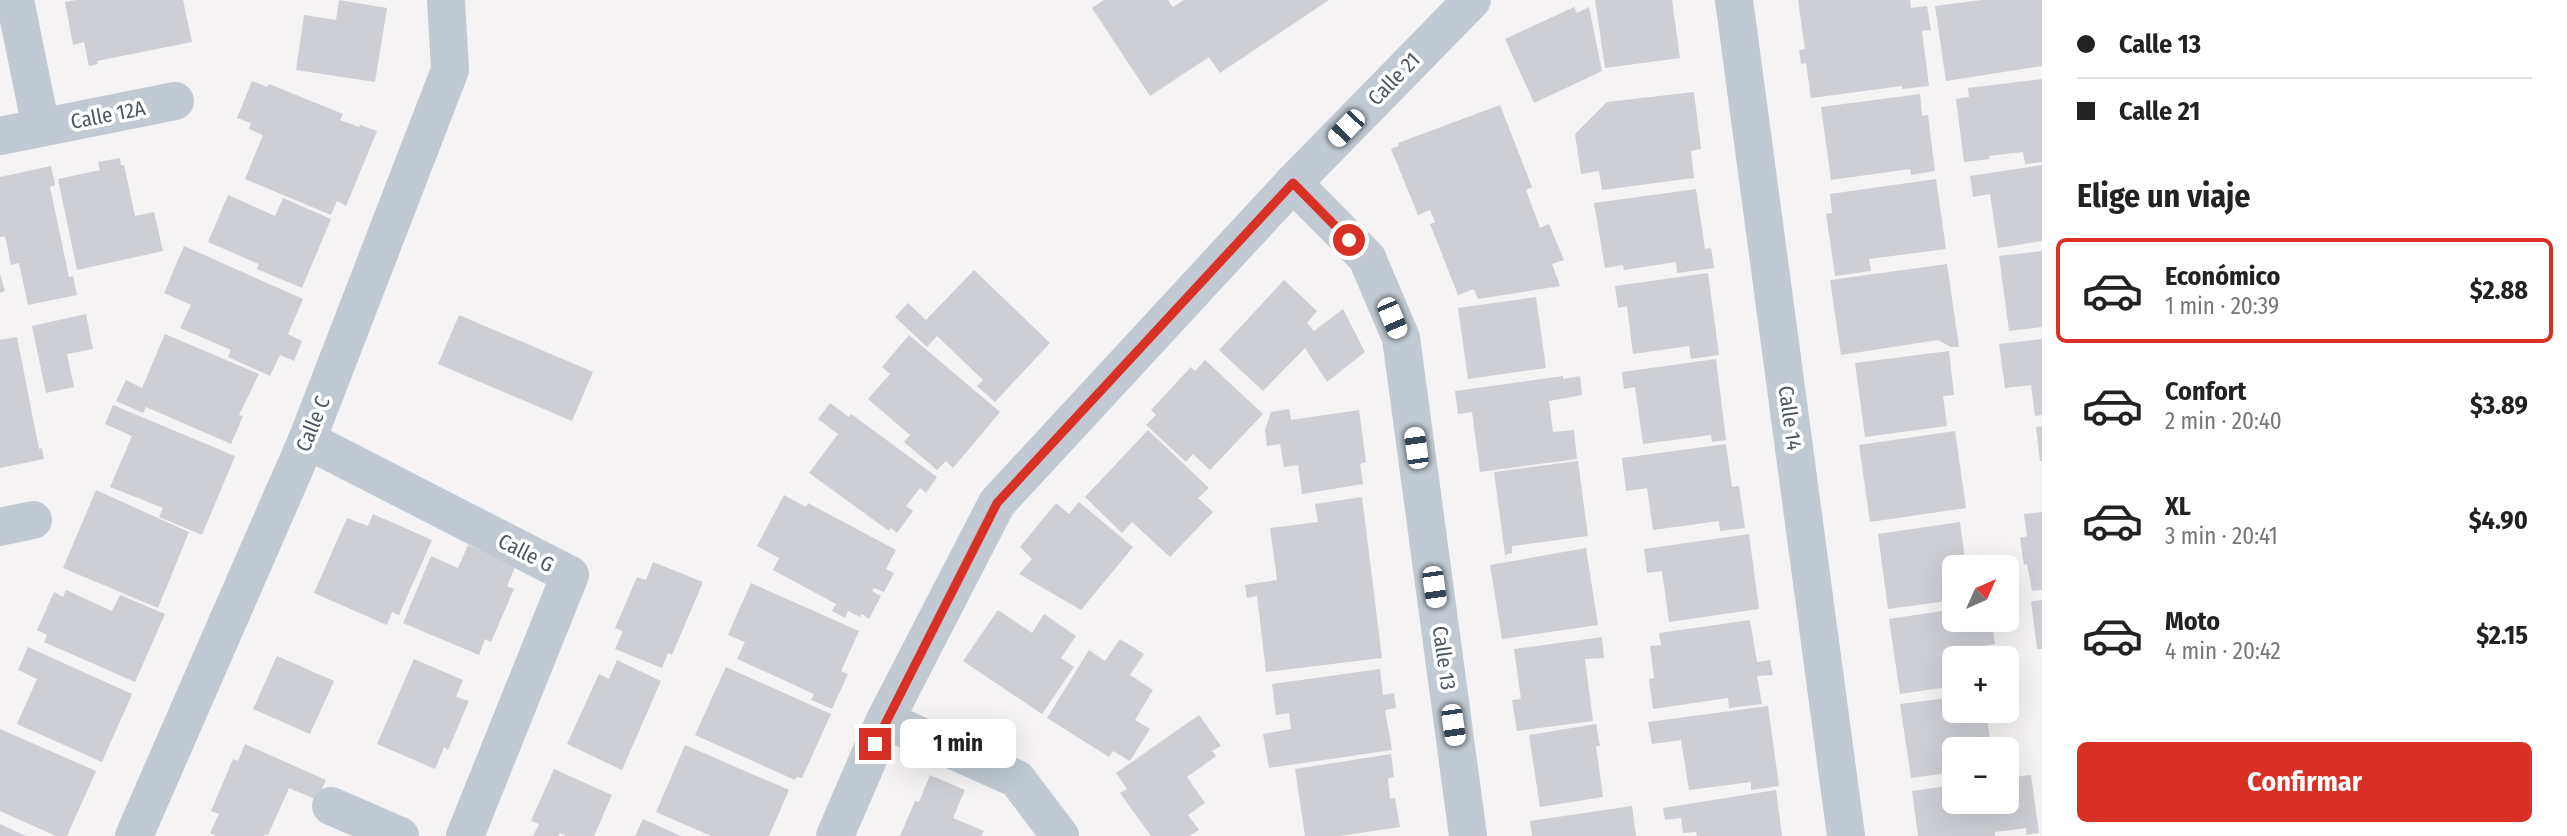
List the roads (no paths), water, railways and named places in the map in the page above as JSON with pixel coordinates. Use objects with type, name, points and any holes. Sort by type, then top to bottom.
[{"type":"street","name":"Calle 12A","points":[[15,0],[41,128]]},
{"type":"street","name":"Calle C","points":[[134,836],[307,440],[450,70],[446,0]]},
{"type":"street","name":"Calle 21","points":[[835,836],[886,720],[997,503],[1293,183],[1472,0]]},
{"type":"street","name":"Calle 14","points":[[1734,0],[1846,836]]},
{"type":"street","name":"Calle 12A","points":[[0,136],[175,101]]},
{"type":"street","name":"Calle 13","points":[[1293,183],[1367,258],[1401,338],[1468,836]]},
{"type":"street","name":"Calle G","points":[[307,440],[570,575],[465,836]]},
{"type":"street","points":[[886,720],[1017,779],[1060,836]]},
{"type":"street","points":[[331,806],[400,836]]}]
